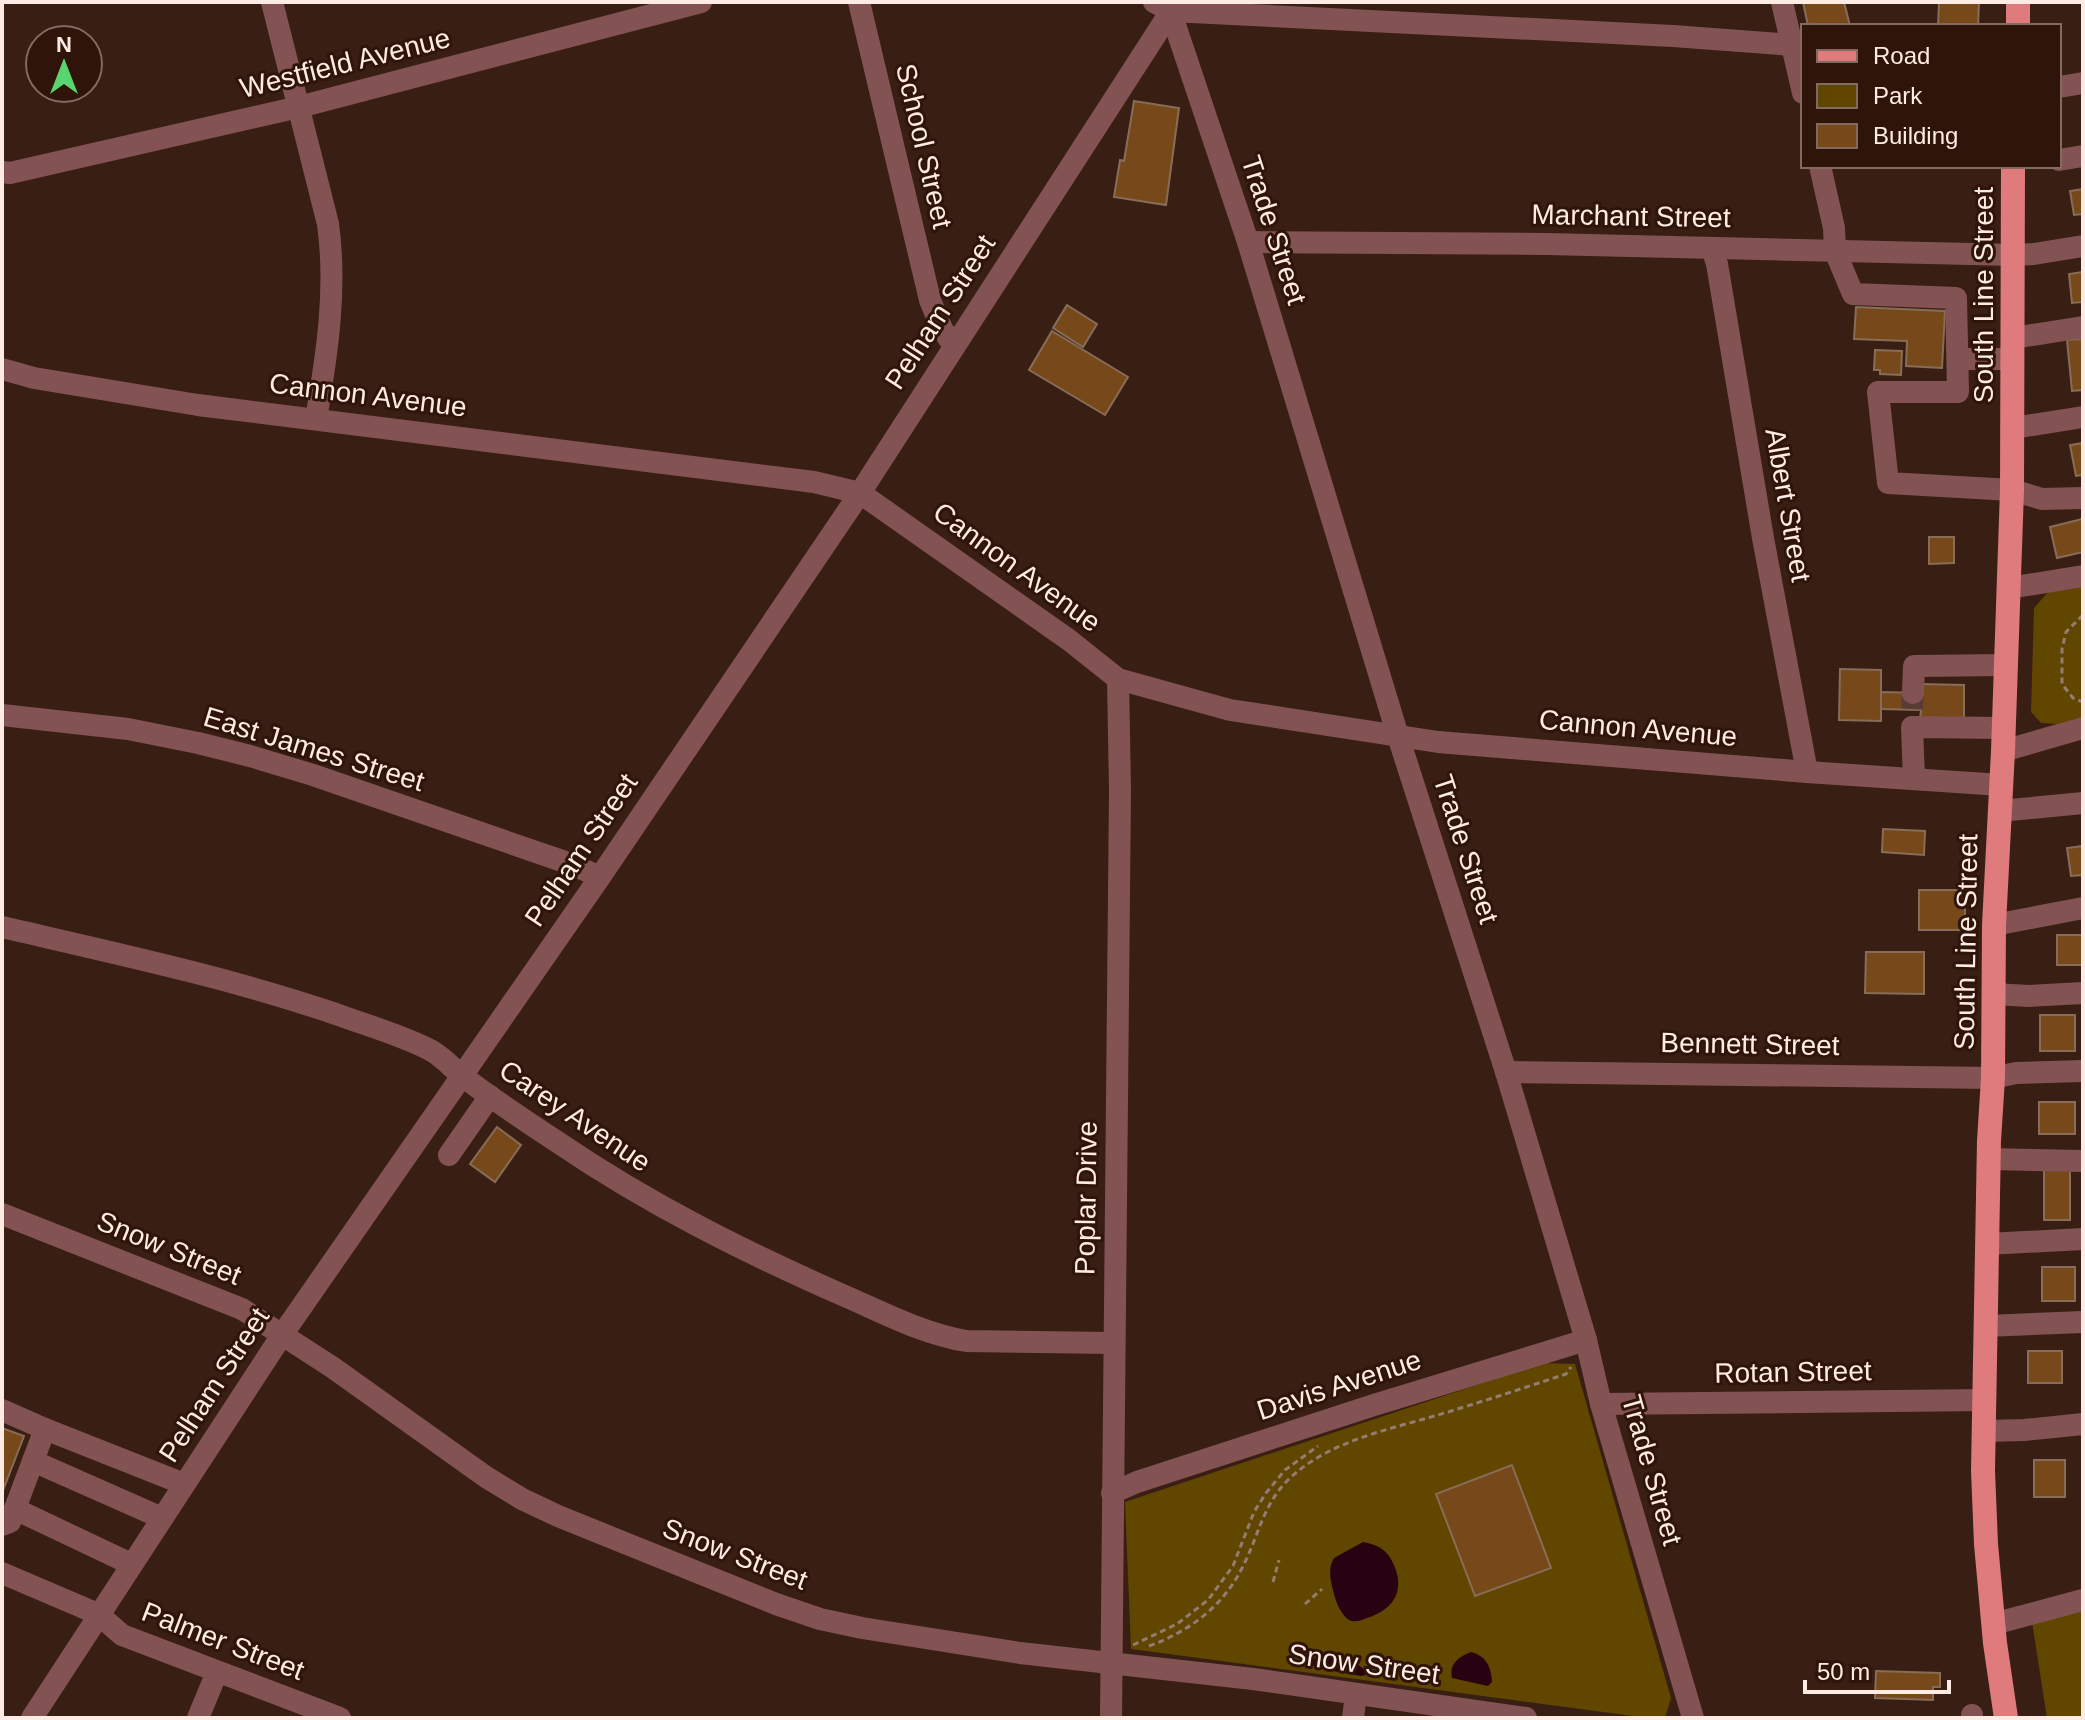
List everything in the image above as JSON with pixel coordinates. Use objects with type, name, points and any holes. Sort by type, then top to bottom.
[{"type":"main road","points":[[2018,2],[2018,24]]},
{"type":"main road","name":"South Line Street","points":[[2006,1718],[1993,1624],[1983,1471],[1994,925],[2012,490],[2014,168]]},
{"type":"street","points":[[272,2],[328,224],[332,253],[333,282],[316,419]]},
{"type":"street","name":"Westfield Avenue","points":[[2,172],[10,173],[299,107],[701,2]]},
{"type":"street","name":"School Street","points":[[859,2],[930,300],[942,329],[954,346]]},
{"type":"street","points":[[1782,2],[1801,84]]},
{"type":"street","points":[[1165,5],[1253,8],[1792,45]]},
{"type":"street","name":"Pelham Street","points":[[32,1718],[282,1335],[600,877],[860,493],[1165,5]]},
{"type":"street","name":"Trade Street","points":[[1165,5],[1248,242],[1398,736],[1506,1072],[1693,1718]]},
{"type":"street","points":[[2061,87],[2083,83]]},
{"type":"street","points":[[2061,160],[2083,156]]},
{"type":"street","points":[[1820,168],[1834,228],[1835,251],[1853,294],[1956,298],[1958,392],[1878,392],[1888,483],[2012,490],[2042,499],[2083,498]]},
{"type":"street","name":"Marchant Street","points":[[1248,242],[1531,243],[2013,255],[2083,246]]},
{"type":"street","name":"Albert Street","points":[[1712,248],[1807,772]]},
{"type":"street","points":[[1958,359],[2013,349],[2083,327]]},
{"type":"street","name":"Cannon Avenue","points":[[2,369],[34,378],[198,405],[814,482],[860,493],[1069,640],[1118,679],[1230,710],[1453,744],[2001,785]]},
{"type":"street","points":[[2013,428],[2083,417]]},
{"type":"street","points":[[2009,588],[2083,576]]},
{"type":"street","points":[[1914,779],[1914,666],[2006,665]]},
{"type":"street","name":"Poplar Drive","points":[[1111,1718],[1120,790],[1118,679]]},
{"type":"street","points":[[1912,710],[2003,739],[2083,728]]},
{"type":"street","name":"East James Street","points":[[2,715],[128,729],[250,756],[556,859],[600,877]]},
{"type":"street","points":[[2000,811],[2083,803]]},
{"type":"street","points":[[1994,925],[2083,908]]},
{"type":"street","name":"Carey Avenue","points":[[2,927],[228,980],[421,1046],[446,1060],[490,1096],[604,1173],[673,1215],[737,1247],[926,1331],[966,1341],[1114,1343]]},
{"type":"street","points":[[1993,994],[2083,993]]},
{"type":"street","name":"Bennett Street","points":[[1506,1072],[1993,1078],[2016,1073],[2083,1071]]},
{"type":"street","points":[[449,1155],[490,1096]]},
{"type":"street","points":[[435,1113],[465,1131]]},
{"type":"street","points":[[1989,1159],[2083,1161]]},
{"type":"street","name":"Snow Street","points":[[2,1214],[242,1309],[332,1367],[486,1477],[522,1499],[776,1604],[820,1619],[1020,1653],[1253,1679],[1526,1718]]},
{"type":"street","points":[[1987,1244],[2083,1239]]},
{"type":"street","points":[[1986,1326],[2083,1322]]},
{"type":"street","name":"Davis Avenue","points":[[1112,1493],[1137,1482],[1374,1405],[1586,1340]]},
{"type":"street","name":"Rotan Street","points":[[1601,1404],[1985,1400]]},
{"type":"street","points":[[2,1410],[184,1484]]},
{"type":"street","points":[[1984,1431],[2083,1424]]},
{"type":"street","points":[[45,1429],[6,1522],[131,1564]]},
{"type":"street","points":[[33,1461],[162,1518]]},
{"type":"street","name":"Palmer Street","points":[[2,1573],[98,1614],[122,1635],[340,1718]]},
{"type":"street","points":[[1993,1624],[2083,1600]]},
{"type":"street","points":[[198,1718],[217,1672]]},
{"type":"street","points":[[1353,1718],[1356,1694]]},
{"type":"path","points":[[2083,615],[2066,632],[2062,649],[2062,684],[2073,698],[2083,702]]},
{"type":"path","points":[[1321,1444],[1285,1470],[1266,1493],[1254,1512],[1233,1566],[1195,1612],[1129,1649],[1143,1648],[1170,1638],[1200,1619],[1242,1570],[1273,1498],[1288,1480],[1316,1458],[1364,1438],[1566,1374],[1571,1367],[1562,1367]]},
{"type":"path","points":[[1509,1383],[1511,1391]]},
{"type":"path","points":[[1453,1401],[1456,1409]]},
{"type":"path","points":[[1393,1419],[1397,1427]]},
{"type":"path","points":[[1360,1430],[1364,1438]]},
{"type":"path","points":[[1311,1450],[1316,1458]]},
{"type":"path","points":[[1254,1512],[1264,1514]]},
{"type":"path","points":[[1247,1530],[1255,1534]]},
{"type":"path","points":[[1239,1551],[1247,1554]]},
{"type":"path","points":[[1273,1582],[1279,1560]]},
{"type":"path","points":[[1305,1604],[1322,1589]]},
{"type":"green space","points":[[2083,586],[2083,717],[2057,724],[2041,723],[2031,712],[2034,608],[2048,592]]},
{"type":"green space","points":[[1543,1363],[1575,1364],[1671,1698],[1665,1718],[1131,1649],[1125,1502]]},
{"type":"green space","points":[[2083,1608],[2083,1718],[2047,1718],[2032,1622]]},
{"type":"shaded area","points":[[1363,1542],[1380,1548],[1390,1557],[1396,1571],[1398,1589],[1385,1609],[1354,1621],[1341,1612],[1334,1594],[1331,1567],[1334,1558]]},
{"type":"shaded area","points":[[1471,1652],[1484,1659],[1489,1667],[1492,1682],[1488,1686],[1452,1678],[1456,1662]]},
{"type":"shaded area","points":[[1347,1656],[1366,1671],[1365,1675],[1313,1665],[1317,1657]]},
{"type":"building","points":[[1803,2],[1844,2],[1850,24],[1808,24]]},
{"type":"building","points":[[1939,2],[1979,2],[1978,24],[1938,24]]},
{"type":"building","points":[[1134,101],[1179,108],[1166,205],[1114,197],[1120,160],[1124,161]]},
{"type":"building","points":[[2083,189],[2083,214],[2074,215],[2070,191]]},
{"type":"building","points":[[2083,272],[2083,309],[2082,302],[2072,303],[2069,274]]},
{"type":"building","points":[[1067,305],[1097,324],[1083,347],[1053,328]]},
{"type":"building","points":[[1856,307],[1945,311],[1942,368],[1906,366],[1907,341],[1854,339]]},
{"type":"building","points":[[1052,331],[1128,377],[1105,415],[1029,370]]},
{"type":"building","points":[[2083,339],[2083,390],[2072,391],[2067,340]]},
{"type":"building","points":[[1875,350],[1902,351],[1901,375],[1880,374],[1880,370],[1874,370]]},
{"type":"building","points":[[2083,443],[2083,475],[2076,476],[2070,445]]},
{"type":"building","points":[[2082,519],[2083,552],[2057,558],[2050,527]]},
{"type":"building","points":[[1929,537],[1954,537],[1954,563],[1929,564]]},
{"type":"building","points":[[1840,669],[1881,670],[1881,721],[1839,720]]},
{"type":"building","points":[[1922,684],[1964,685],[1964,720],[1920,719],[1921,710],[1881,709],[1881,692],[1922,693]]},
{"type":"building","points":[[1883,829],[1925,831],[1924,855],[1882,852]]},
{"type":"building","points":[[2083,846],[2083,875],[2071,876],[2067,848]]},
{"type":"building","points":[[1919,890],[1965,890],[1965,930],[1919,930]]},
{"type":"building","points":[[2057,935],[2083,935],[2083,965],[2057,965]]},
{"type":"building","points":[[1866,952],[1924,952],[1924,994],[1865,993]]},
{"type":"building","points":[[2040,1015],[2075,1015],[2075,1051],[2040,1051]]},
{"type":"building","points":[[2039,1102],[2075,1102],[2075,1134],[2039,1134]]},
{"type":"building","points":[[497,1127],[521,1145],[495,1182],[470,1164]]},
{"type":"building","points":[[2044,1169],[2070,1169],[2070,1220],[2044,1220]]},
{"type":"building","points":[[2042,1267],[2075,1267],[2075,1301],[2042,1301]]},
{"type":"building","points":[[2028,1351],[2062,1351],[2062,1383],[2028,1383]]},
{"type":"building","points":[[2,1428],[24,1436],[2,1493]]},
{"type":"building","points":[[2034,1460],[2065,1460],[2065,1497],[2034,1497]]},
{"type":"building","points":[[1512,1465],[1551,1568],[1475,1596],[1436,1494]]},
{"type":"building","points":[[1876,1671],[1940,1673],[1940,1687],[1933,1687],[1933,1700],[1875,1698]]},
{"type":"tunnel","points":[[1912,709],[1913,693]]}]
